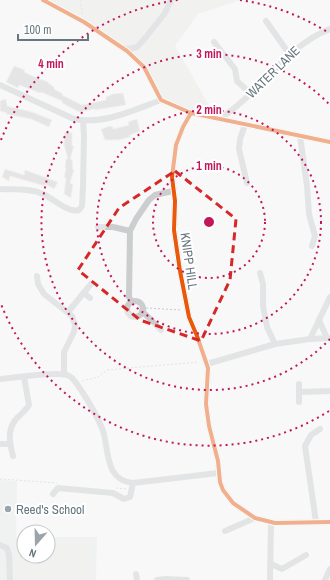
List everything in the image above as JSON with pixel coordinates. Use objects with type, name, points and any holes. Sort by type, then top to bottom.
[{"type":"street","points":[[43,0],[84,22],[123,48],[144,67],[161,100],[191,113],[330,142]]},
{"type":"street","points":[[123,48],[130,49],[137,47],[165,14],[171,0]]},
{"type":"street","points":[[266,21],[290,55]]},
{"type":"street","name":"WATER LANE","points":[[219,118],[230,112],[250,94],[298,46],[318,33],[330,29]]},
{"type":"street","points":[[214,42],[235,69],[237,81],[250,94]]},
{"type":"street","points":[[0,85],[74,119],[83,121],[120,116],[161,100]]},
{"type":"street","name":"KNIPP HILL","points":[[191,113],[182,127],[176,145],[172,177],[175,201],[174,230],[188,318],[206,363]]},
{"type":"street","points":[[0,189],[30,190],[48,197],[66,208],[74,211],[79,210],[82,206],[83,187],[83,121]]},
{"type":"street","points":[[246,125],[240,139],[239,149],[247,183]]},
{"type":"street","points":[[300,136],[307,186],[309,214],[315,236],[312,246]]},
{"type":"street","points":[[132,302],[129,297],[130,231],[136,219],[150,200],[155,196],[173,191]]},
{"type":"street","points":[[98,227],[113,227],[130,231]]},
{"type":"street","points":[[260,273],[263,284],[263,306],[267,327],[275,344]]},
{"type":"street","points":[[37,276],[38,284],[44,294],[68,312],[72,316],[75,324],[74,332],[64,352],[64,374]]},
{"type":"street","points":[[31,286],[38,284]]},
{"type":"street","points":[[68,312],[90,284]]},
{"type":"street","points":[[84,293],[90,298]]},
{"type":"street","points":[[310,339],[330,296]]},
{"type":"street","points":[[132,302],[127,308],[129,315],[136,317],[140,315],[142,310]]},
{"type":"street","points":[[132,302],[139,303],[142,310],[161,330]]},
{"type":"street","points":[[319,320],[329,338],[275,344],[206,363],[206,404],[209,426],[218,461],[218,474],[220,482],[226,494],[233,503],[255,518],[272,522],[330,522]]},
{"type":"street","points":[[0,379],[64,374],[70,377],[77,384],[94,412],[102,429],[109,460],[114,473],[118,478],[132,486],[218,474]]},
{"type":"street","points":[[13,456],[9,436],[12,425],[16,418],[29,406],[24,377]]},
{"type":"street","points":[[299,384],[300,402]]},
{"type":"street","points":[[300,392],[330,391]]},
{"type":"street","points":[[316,522],[305,446],[311,435],[320,429]]},
{"type":"street","points":[[0,444],[10,444]]},
{"type":"street","points":[[53,494],[58,488],[113,493],[124,499],[130,497],[132,486]]},
{"type":"street","points":[[225,531],[255,518]]},
{"type":"street","points":[[270,580],[272,564],[272,522]]},
{"type":"street","points":[[0,545],[7,548],[9,555],[10,580]]},
{"type":"street","points":[[272,564],[282,569],[306,555]]},
{"type":"street","points":[[325,580],[330,569]]},
{"type":"street","points":[[157,580],[187,580]]},
{"type":"path","points":[[80,0],[84,22]]},
{"type":"path","points":[[142,310],[182,310]]},
{"type":"path","points":[[77,384],[84,380],[98,377],[107,370],[206,363]]},
{"type":"path","points":[[0,479],[62,483]]},
{"type":"path","points":[[110,488],[132,486]]},
{"type":"highlighted area","points":[[175,171],[236,219],[230,280],[201,341],[140,320],[78,270],[119,208]]},
{"type":"shaded area","points":[[47,0],[241,0],[198,14],[175,46],[215,116],[193,111],[162,98],[145,66]]},
{"type":"shaded area","name":"Reed's School","points":[[0,480],[17,481],[16,564],[56,564],[56,537],[97,537],[96,580],[0,580]]},
{"type":"shaded area","points":[[89,542],[92,580],[14,580],[16,545],[16,564],[56,564],[56,544]]},
{"type":"building","points":[[14,66],[46,81],[55,88],[54,89],[63,94],[62,95],[82,105],[106,100],[106,97],[113,94],[123,93],[126,105],[79,112],[62,103],[62,101],[41,92],[40,93],[19,85],[18,88],[6,82]]},
{"type":"building","points":[[6,99],[7,106],[32,112],[52,120],[49,127],[31,119],[6,114],[7,113],[0,111],[0,101]]},
{"type":"building","points":[[137,119],[140,131],[130,135],[130,137],[118,140],[105,140],[101,129],[110,126],[113,127],[113,129],[129,125],[128,122]]},
{"type":"building","points":[[65,132],[72,133],[72,146],[74,146],[70,159],[72,159],[74,170],[70,183],[73,184],[71,198],[64,194],[66,159],[68,159],[64,145]]},
{"type":"building","points":[[5,169],[24,175],[25,170],[58,182],[54,189],[45,184],[45,186],[10,176],[9,181],[2,177]]},
{"type":"cycle path","points":[[43,0],[84,22],[127,51],[144,67],[161,100],[191,113],[330,142]]},
{"type":"cycle path","points":[[191,113],[183,127],[176,145],[172,177],[175,201],[174,230],[189,317],[208,368],[206,404],[209,426],[218,461],[220,482],[223,490],[233,503],[255,518],[275,523],[330,522]]},
{"type":"place","name":"Reed's School","points":[[8,509]]}]
